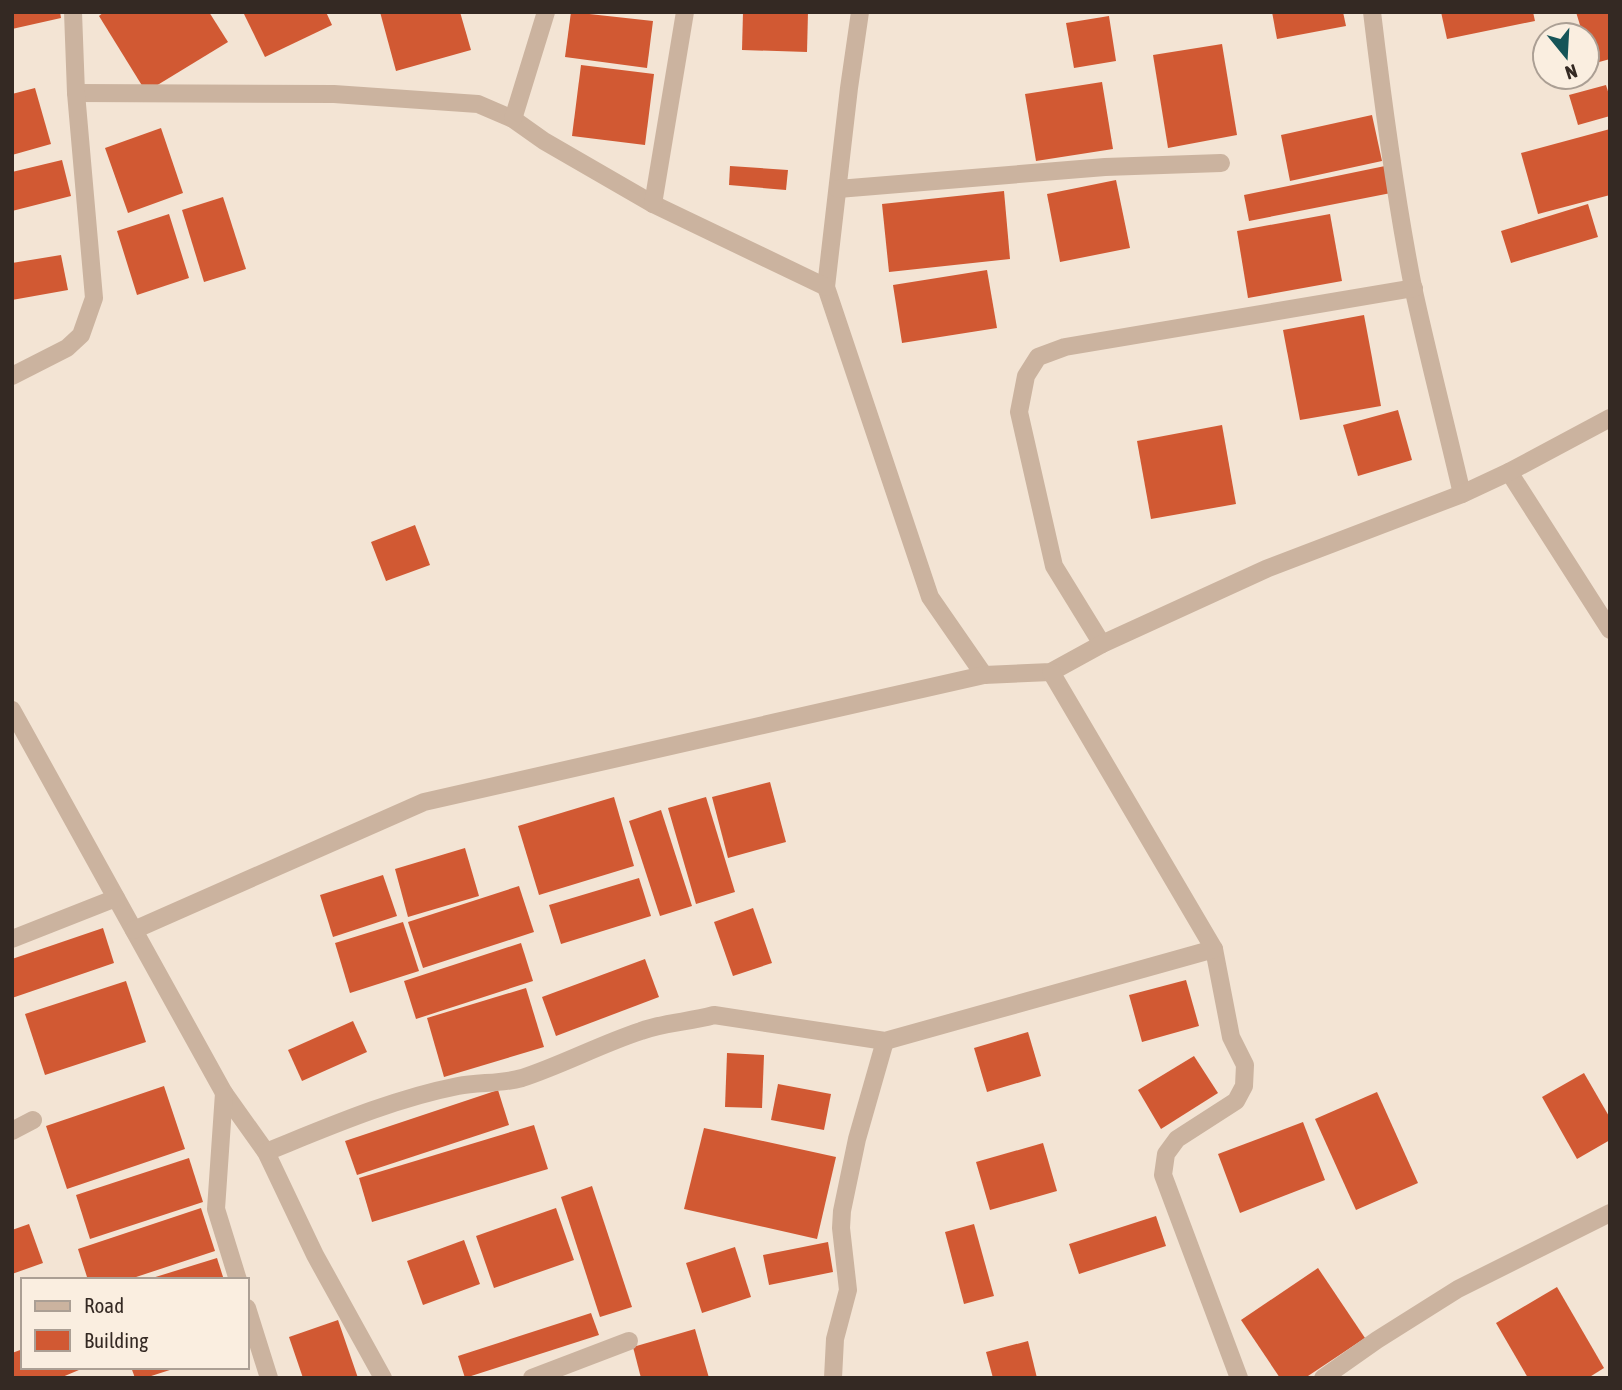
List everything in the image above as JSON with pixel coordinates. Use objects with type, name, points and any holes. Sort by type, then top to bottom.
[{"type":"street","points":[[12,376],[67,348],[81,335],[94,298],[76,93],[73,12]]},
{"type":"street","points":[[513,119],[545,12]]},
{"type":"street","points":[[653,204],[685,12]]},
{"type":"street","points":[[860,12],[826,287],[930,597],[984,675]]},
{"type":"street","points":[[1373,12],[1387,141],[1413,288],[1462,494]]},
{"type":"street","points":[[76,93],[334,94],[478,104],[513,119],[544,141],[653,204],[826,287]]},
{"type":"street","points":[[838,189],[1105,167],[1221,163]]},
{"type":"street","points":[[1102,644],[1054,566],[1019,412],[1026,376],[1038,358],[1065,347],[1413,288]]},
{"type":"street","points":[[134,930],[424,803],[984,675],[1051,672],[1102,644],[1266,569],[1462,494],[1610,418]]},
{"type":"street","points":[[1509,472],[1610,630]]},
{"type":"street","points":[[1051,672],[1214,949],[1231,1037],[1245,1066],[1244,1086],[1236,1101],[1177,1139],[1166,1154],[1163,1175],[1239,1378]]},
{"type":"street","points":[[12,710],[225,1093],[266,1152],[314,1255],[383,1378]]},
{"type":"street","points":[[12,939],[116,898]]},
{"type":"street","points":[[266,1152],[345,1120],[399,1102],[458,1086],[520,1078],[666,1023],[714,1015],[885,1041],[1214,949]]},
{"type":"street","points":[[833,1378],[835,1339],[848,1290],[841,1228],[842,1211],[857,1139],[885,1041]]},
{"type":"street","points":[[225,1093],[216,1209],[237,1278]]},
{"type":"street","points":[[12,1131],[33,1119]]},
{"type":"street","points":[[1323,1378],[1458,1289],[1610,1213]]},
{"type":"street","points":[[248,1311],[269,1378]]},
{"type":"street","points":[[532,1378],[629,1340]]},
{"type":"building","points":[[12,12],[60,12],[61,18],[12,29]]},
{"type":"building","points":[[104,12],[209,12],[228,42],[146,92],[99,16]]},
{"type":"building","points":[[243,12],[326,12],[332,25],[265,57]]},
{"type":"building","points":[[380,12],[460,12],[471,50],[396,71]]},
{"type":"building","points":[[571,12],[653,21],[647,68],[565,57]]},
{"type":"building","points":[[743,12],[808,12],[807,52],[742,50]]},
{"type":"building","points":[[1272,12],[1343,12],[1346,26],[1277,39]]},
{"type":"building","points":[[1441,12],[1533,12],[1535,21],[1447,39]]},
{"type":"building","points":[[1576,12],[1610,12],[1610,59],[1601,62],[1601,21],[1579,21]]},
{"type":"building","points":[[1109,16],[1116,61],[1074,68],[1066,23]]},
{"type":"building","points":[[1222,44],[1237,135],[1168,148],[1153,55]]},
{"type":"building","points":[[581,65],[654,74],[645,145],[572,136]]},
{"type":"building","points":[[1102,82],[1113,149],[1036,161],[1025,94]]},
{"type":"building","points":[[1606,85],[1610,98],[1610,116],[1578,125],[1569,95],[1584,91],[1601,91],[1601,86]]},
{"type":"building","points":[[35,88],[51,144],[12,155],[12,94]]},
{"type":"building","points":[[1372,115],[1382,161],[1290,181],[1281,135]]},
{"type":"building","points":[[161,128],[183,193],[128,213],[105,148]]},
{"type":"building","points":[[1610,129],[1610,195],[1538,214],[1521,153]]},
{"type":"building","points":[[62,160],[71,196],[12,211],[12,172]]},
{"type":"building","points":[[730,166],[788,170],[786,190],[729,185]]},
{"type":"building","points":[[1385,166],[1391,193],[1249,221],[1244,195]]},
{"type":"building","points":[[1116,180],[1130,248],[1060,262],[1047,194]]},
{"type":"building","points":[[1004,191],[1010,259],[889,272],[882,204]]},
{"type":"building","points":[[223,197],[246,269],[204,282],[182,210]]},
{"type":"building","points":[[1588,204],[1598,237],[1511,263],[1501,231]]},
{"type":"building","points":[[169,214],[189,278],[137,295],[117,231]]},
{"type":"building","points":[[1330,214],[1342,281],[1248,298],[1237,231]]},
{"type":"building","points":[[61,255],[68,290],[12,300],[12,263]]},
{"type":"building","points":[[987,270],[997,328],[902,343],[893,285]]},
{"type":"building","points":[[1364,315],[1381,406],[1300,420],[1283,330]]},
{"type":"building","points":[[1398,410],[1412,460],[1358,476],[1343,425]]},
{"type":"building","points":[[1222,425],[1236,504],[1151,519],[1137,441]]},
{"type":"building","points":[[415,525],[430,565],[386,581],[371,542]]},
{"type":"building","points":[[770,782],[786,842],[728,858],[712,797]]},
{"type":"building","points":[[614,797],[634,866],[539,895],[518,826]]},
{"type":"building","points":[[706,797],[735,892],[696,904],[668,808]]},
{"type":"building","points":[[661,810],[692,906],[660,916],[629,821]]},
{"type":"building","points":[[465,848],[479,896],[408,917],[395,869]]},
{"type":"building","points":[[383,875],[397,916],[333,937],[320,895]]},
{"type":"building","points":[[639,878],[651,916],[561,944],[549,905]]},
{"type":"building","points":[[519,886],[534,932],[423,968],[408,922]]},
{"type":"building","points":[[753,908],[772,963],[733,976],[714,922]]},
{"type":"building","points":[[403,922],[419,971],[350,993],[335,943]]},
{"type":"building","points":[[103,928],[114,963],[12,998],[12,959]]},
{"type":"building","points":[[521,943],[533,981],[416,1019],[404,981]]},
{"type":"building","points":[[645,959],[659,997],[556,1036],[542,997]]},
{"type":"building","points":[[1186,980],[1199,1026],[1142,1042],[1129,995]]},
{"type":"building","points":[[126,981],[146,1042],[45,1075],[25,1014]]},
{"type":"building","points":[[526,988],[544,1047],[444,1077],[427,1018]]},
{"type":"building","points":[[353,1021],[367,1052],[302,1081],[288,1050]]},
{"type":"building","points":[[1028,1032],[1041,1076],[987,1092],[974,1048]]},
{"type":"building","points":[[727,1053],[764,1055],[762,1108],[725,1107]]},
{"type":"building","points":[[1194,1056],[1218,1093],[1161,1129],[1138,1090]]},
{"type":"building","points":[[1584,1073],[1610,1118],[1610,1140],[1577,1159],[1542,1097]]},
{"type":"building","points":[[778,1084],[831,1094],[824,1130],[771,1120]]},
{"type":"building","points":[[164,1086],[185,1149],[67,1189],[46,1126]]},
{"type":"building","points":[[498,1090],[509,1125],[357,1175],[345,1141]]},
{"type":"building","points":[[1377,1092],[1418,1183],[1356,1210],[1315,1119]]},
{"type":"building","points":[[1303,1122],[1325,1180],[1240,1213],[1218,1154]]},
{"type":"building","points":[[534,1125],[548,1169],[372,1222],[359,1178]]},
{"type":"building","points":[[704,1128],[836,1157],[817,1239],[684,1209]]},
{"type":"building","points":[[1043,1143],[1057,1191],[990,1210],[976,1162]]},
{"type":"building","points":[[189,1158],[203,1202],[90,1239],[76,1195]]},
{"type":"building","points":[[592,1186],[632,1307],[600,1317],[561,1197]]},
{"type":"building","points":[[201,1208],[215,1251],[133,1278],[87,1278],[78,1249]]},
{"type":"building","points":[[556,1208],[574,1260],[494,1288],[476,1236]]},
{"type":"building","points":[[1156,1216],[1166,1246],[1079,1274],[1069,1244]]},
{"type":"building","points":[[29,1224],[43,1263],[12,1274],[12,1230]]},
{"type":"building","points":[[974,1224],[994,1296],[964,1304],[945,1232]]},
{"type":"building","points":[[464,1240],[480,1284],[423,1305],[407,1261]]},
{"type":"building","points":[[828,1242],[833,1272],[769,1285],[763,1255]]},
{"type":"building","points":[[735,1247],[751,1297],[702,1313],[686,1263]]},
{"type":"building","points":[[217,1258],[223,1278],[152,1278]]},
{"type":"building","points":[[1318,1268],[1365,1338],[1305,1378],[1280,1378],[1241,1320]]},
{"type":"building","points":[[1557,1287],[1604,1368],[1588,1378],[1528,1378],[1496,1323]]},
{"type":"building","points":[[591,1313],[599,1335],[465,1378],[458,1356]]},
{"type":"building","points":[[338,1320],[358,1378],[303,1378],[289,1337]]},
{"type":"building","points":[[695,1329],[709,1378],[641,1378],[633,1347]]},
{"type":"building","points":[[1028,1341],[1037,1378],[993,1378],[986,1352]]},
{"type":"building","points":[[21,1350],[21,1369],[81,1369],[60,1378],[12,1378],[12,1353]]},
{"type":"building","points":[[132,1369],[173,1369],[145,1378],[135,1378]]}]
